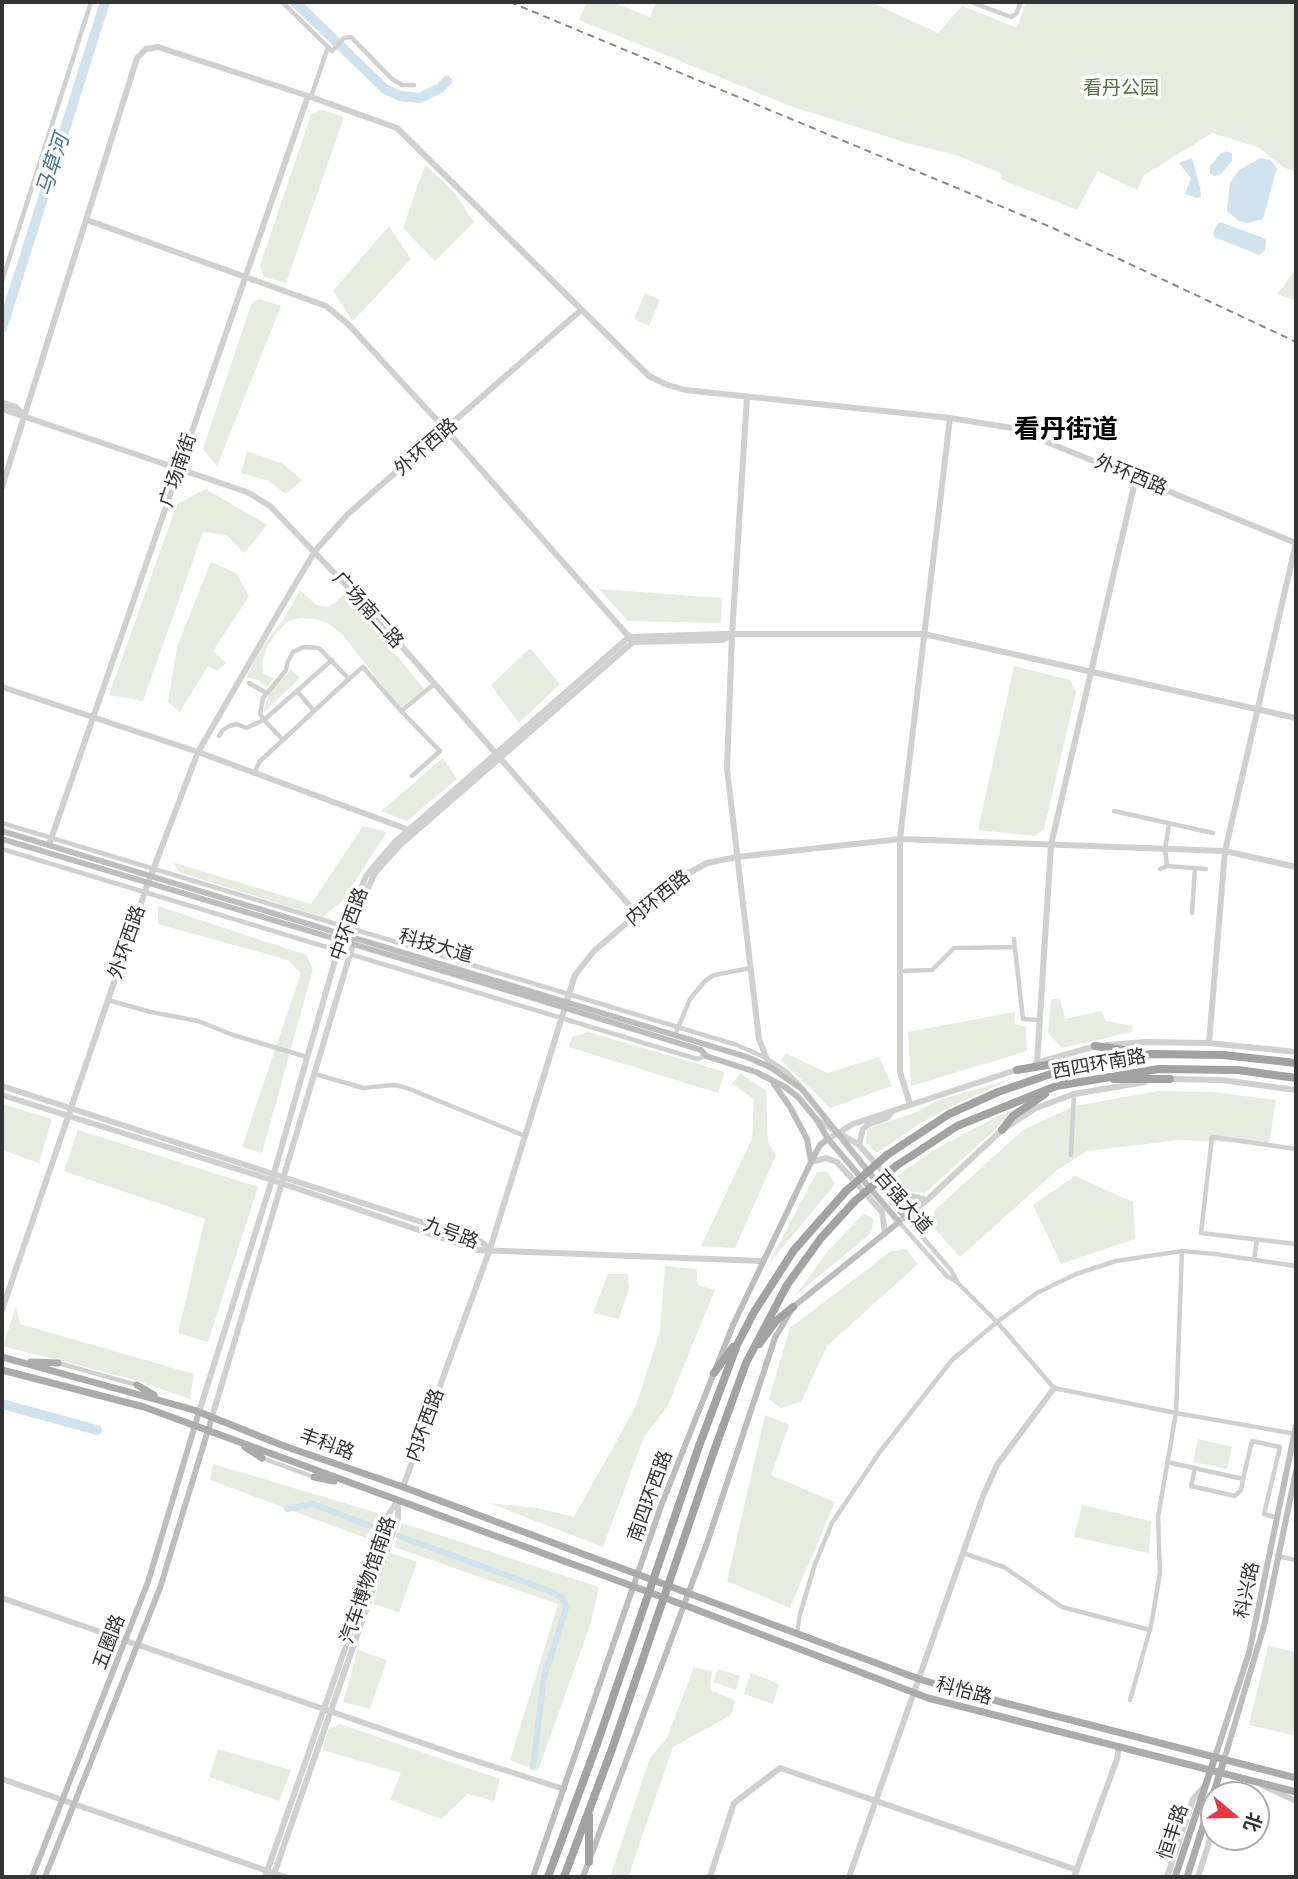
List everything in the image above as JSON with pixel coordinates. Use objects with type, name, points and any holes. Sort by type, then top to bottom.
[{"type":"highway","points":[[1095,1046],[1151,1054]]},
{"type":"highway","name":"西四环南路","points":[[887,1155],[949,1114],[998,1092],[1077,1065],[1151,1054],[1223,1055],[1295,1063]]},
{"type":"highway","points":[[1017,1070],[1053,1064],[1077,1065]]},
{"type":"highway","name":"西四环南路","points":[[746,1363],[788,1284],[821,1238],[855,1201],[896,1166],[957,1126],[1056,1086],[1086,1079],[1149,1070],[1187,1068],[1238,1070],[1294,1077]]},
{"type":"highway","points":[[1086,1079],[1170,1079]]},
{"type":"highway","points":[[1002,1130],[1013,1116],[1056,1086]]},
{"type":"highway","name":"南四环西路","points":[[548,1877],[597,1744],[699,1446],[743,1334],[776,1274],[810,1230],[846,1191],[887,1155]]},
{"type":"highway","points":[[564,1877],[612,1749],[746,1363],[776,1321],[793,1307]]},
{"type":"highway","points":[[714,1373],[743,1334]]},
{"type":"highway","points":[[589,1862],[590,1809]]},
{"type":"main road","name":"科技大道","points":[[2,831],[50,842],[150,880]]},
{"type":"main road","name":"科技大道","points":[[2,839],[567,1002],[677,1031],[769,1067],[802,1089],[824,1114],[836,1133]]},
{"type":"main road","name":"科技大道","points":[[567,1002],[701,1050],[706,1056],[771,1080],[798,1097],[817,1119],[828,1139]]},
{"type":"main road","points":[[771,1080],[782,1093],[807,1139],[811,1162]]},
{"type":"main road","name":"百强大道","points":[[836,1133],[902,1219]]},
{"type":"main road","name":"南四环西路","points":[[533,1877],[661,1506],[714,1373],[762,1261],[820,1145],[828,1139]]},
{"type":"main road","name":"百强大道","points":[[828,1139],[902,1219]]},
{"type":"main road","points":[[583,1877],[689,1593],[770,1350],[793,1307],[902,1219]]},
{"type":"main road","name":"丰科路","points":[[2,1357],[199,1412],[285,1446],[403,1486],[638,1574]]},
{"type":"main road","points":[[19,1362],[58,1363]]},
{"type":"main road","name":"丰科路","points":[[2,1370],[144,1407],[634,1587]]},
{"type":"main road","points":[[137,1384],[163,1401]]},
{"type":"main road","name":"五圈路","points":[[32,1877],[127,1641],[148,1582],[199,1412]]},
{"type":"main road","name":"五圈路","points":[[45,1877],[139,1646],[160,1588],[212,1418]]},
{"type":"main road","name":"科兴路","points":[[1224,1760],[1258,1651],[1278,1518],[1296,1432]]},
{"type":"main road","points":[[236,1441],[262,1458]]},
{"type":"main road","name":"科兴路","points":[[1215,1757],[1249,1653],[1296,1471]]},
{"type":"main road","points":[[314,1476],[344,1480]]},
{"type":"main road","name":"科怡路","points":[[638,1574],[919,1679],[1296,1778]]},
{"type":"main road","name":"科怡路","points":[[634,1587],[914,1693],[1250,1781]]},
{"type":"main road","name":"恒丰路","points":[[1206,1781],[1215,1757]]},
{"type":"main road","name":"恒丰路","points":[[1218,1781],[1224,1760]]},
{"type":"main road","name":"科怡路","points":[[1270,1786],[1296,1792]]},
{"type":"main road","name":"恒丰路","points":[[1175,1877],[1200,1799]]},
{"type":"main road","name":"恒丰路","points":[[1187,1877],[1200,1836]]},
{"type":"street","points":[[2,281],[91,2]]},
{"type":"street","points":[[282,2],[330,49]]},
{"type":"street","points":[[971,2],[1011,17],[1016,14],[1021,2]]},
{"type":"street","points":[[309,97],[330,49],[344,38],[351,37],[392,79],[402,85],[414,85]]},
{"type":"street","points":[[2,487],[137,58],[146,49],[158,47],[397,128],[581,310]]},
{"type":"street","name":"广场南街","points":[[50,842],[244,276],[309,97]]},
{"type":"street","points":[[87,220],[326,306],[348,324],[446,430],[631,639],[722,640],[732,635],[924,634],[1296,718]]},
{"type":"street","name":"外环西路","points":[[2,1310],[66,1116],[198,752],[315,551],[348,514],[581,310],[649,376],[685,390],[950,418],[1012,428],[1296,543]]},
{"type":"street","points":[[747,397],[732,635],[727,769],[759,1039],[769,1067]]},
{"type":"street","points":[[2,402],[16,407],[24,415]]},
{"type":"street","points":[[2,409],[24,415]]},
{"type":"street","name":"广场南二路","points":[[24,415],[247,492],[270,506],[368,608],[636,914]]},
{"type":"street","points":[[910,1104],[901,1073],[900,839],[950,418]]},
{"type":"street","points":[[1037,1063],[1051,845],[1136,477]]},
{"type":"street","points":[[1209,1043],[1224,850],[1296,543]]},
{"type":"street","name":"中环西路","points":[[199,1412],[273,1177],[338,950],[347,939],[360,889],[369,872],[385,851],[498,757],[631,639]]},
{"type":"street","points":[[283,740],[260,714],[266,693],[286,670],[293,652],[303,647],[319,648],[349,679]]},
{"type":"street","points":[[219,736],[229,726],[237,724],[246,728],[264,720],[332,660]]},
{"type":"street","points":[[254,773],[260,761],[363,667],[401,712],[440,751],[412,776]]},
{"type":"street","points":[[249,683],[266,693]]},
{"type":"street","points":[[401,712],[433,685]]},
{"type":"street","points":[[2,687],[198,752],[412,831]]},
{"type":"street","points":[[296,691],[314,711]]},
{"type":"street","points":[[1114,811],[1213,833]]},
{"type":"street","points":[[2,823],[50,842],[154,868],[350,928],[567,1002]]},
{"type":"street","points":[[1167,866],[1169,824]]},
{"type":"street","name":"内环西路","points":[[403,1486],[491,1249],[575,975],[583,964],[636,914],[692,869],[737,857],[900,839],[1224,850],[1296,867]]},
{"type":"street","points":[[2,849],[697,1059],[706,1056]]},
{"type":"street","points":[[1160,869],[1167,866],[1206,869]]},
{"type":"street","points":[[1192,913],[1195,868]]},
{"type":"street","name":"中环西路","points":[[212,1418],[350,954],[347,939]]},
{"type":"street","points":[[1014,939],[1023,1019],[1040,1020]]},
{"type":"street","points":[[900,971],[932,970],[954,948],[1014,947]]},
{"type":"street","points":[[751,968],[715,975],[706,980],[690,999],[677,1031],[737,1045],[787,1072],[802,1089]]},
{"type":"street","points":[[107,1000],[198,1021],[233,1035],[307,1057]]},
{"type":"street","name":"西四环南路","points":[[828,1139],[853,1124],[910,1104],[1095,1046],[1144,1042],[1209,1043],[1296,1052]]},
{"type":"street","points":[[315,1074],[363,1088],[394,1085],[407,1088],[526,1137]]},
{"type":"street","name":"西四环南路","points":[[902,1219],[927,1200],[1002,1130],[1036,1108],[1074,1094],[1170,1079],[1222,1080],[1296,1090]]},
{"type":"street","name":"九号路","points":[[2,1086],[273,1177],[477,1250],[762,1261]]},
{"type":"street","points":[[1071,1154],[1074,1094]]},
{"type":"street","name":"九号路","points":[[2,1095],[273,1177]]},
{"type":"street","points":[[859,1145],[863,1129],[887,1118],[894,1111]]},
{"type":"street","points":[[817,1119],[859,1145],[902,1194],[927,1200]]},
{"type":"street","points":[[1296,1149],[1212,1138],[1201,1233],[1296,1244]]},
{"type":"street","points":[[811,1162],[826,1158],[837,1162],[882,1212],[885,1234]]},
{"type":"street","name":"百强大道","points":[[902,1219],[951,1270],[957,1282],[997,1322],[1054,1388]]},
{"type":"street","points":[[1254,1259],[1257,1240]]},
{"type":"street","points":[[1130,1700],[1150,1630],[1160,1573],[1158,1517],[1176,1413],[1182,1251]]},
{"type":"street","points":[[797,1633],[814,1564],[832,1523],[879,1454],[952,1360],[997,1322],[1037,1293],[1076,1274],[1116,1261],[1182,1251],[1296,1266]]},
{"type":"street","points":[[58,1363],[137,1384]]},
{"type":"street","points":[[849,1877],[983,1496],[997,1465],[1054,1388],[1176,1413],[1296,1432]]},
{"type":"street","points":[[1195,1468],[1191,1486],[1234,1496],[1241,1490],[1252,1441],[1280,1447],[1264,1514],[1278,1518]]},
{"type":"street","name":"丰科路","points":[[262,1458],[314,1476]]},
{"type":"street","points":[[1167,1462],[1243,1479]]},
{"type":"street","name":"汽车博物馆南路","points":[[270,1875],[389,1514],[398,1500]]},
{"type":"street","name":"汽车博物馆南路","points":[[270,1875],[331,1712],[398,1518],[398,1500]]},
{"type":"street","points":[[962,1552],[1003,1567],[1062,1607],[1150,1630]]},
{"type":"street","points":[[1274,1556],[1296,1560]]},
{"type":"street","points":[[2,1598],[457,1755],[564,1789]]},
{"type":"street","points":[[710,1877],[734,1803],[780,1768],[1075,1874],[1119,1747]]},
{"type":"street","points":[[2,1779],[270,1875],[285,1877]]},
{"type":"street","points":[[1270,1789],[1296,1801]]},
{"type":"street","points":[[1167,1877],[1193,1799],[1200,1791]]},
{"type":"street","points":[[1198,1877],[1206,1851]]},
{"type":"green space","name":"看丹公园","points":[[587,2],[612,2],[650,17],[656,2],[870,2],[938,33],[962,6],[1017,28],[1026,2],[1296,2],[1296,172],[1283,167],[1258,147],[1212,133],[1144,175],[1137,190],[1098,171],[1077,210],[1001,179],[1002,174],[956,155],[914,145],[793,107],[579,20]]},
{"type":"green space","points":[[322,110],[344,117],[286,283],[264,277],[260,266],[311,115]]},
{"type":"green space","points":[[425,165],[455,193],[474,222],[435,261],[403,228]]},
{"type":"green space","points":[[389,226],[411,259],[353,321],[333,291]]},
{"type":"green space","points":[[1296,269],[1296,301],[1277,294]]},
{"type":"green space","points":[[645,293],[660,300],[649,326],[634,319]]},
{"type":"green space","points":[[259,299],[281,306],[217,466],[203,449],[251,304]]},
{"type":"green space","points":[[247,451],[283,464],[302,480],[286,494],[269,481],[241,473]]},
{"type":"green space","points":[[206,489],[267,525],[244,553],[227,535],[203,532],[143,701],[109,695],[177,504]]},
{"type":"green space","points":[[211,562],[236,573],[249,596],[213,651],[226,663],[217,671],[208,666],[180,712],[168,702],[177,647]]},
{"type":"green space","points":[[599,589],[722,598],[721,623],[628,621]]},
{"type":"green space","points":[[300,590],[316,605],[327,607],[345,593],[424,689],[400,708],[342,634],[328,623],[315,619],[300,618],[287,622],[277,632],[267,647],[262,662],[263,674],[274,678],[267,687],[258,680],[246,677],[263,645],[284,619]]},
{"type":"green space","points":[[530,648],[560,684],[519,723],[491,685]]},
{"type":"green space","points":[[1014,666],[1070,680],[1076,692],[1044,829],[1036,836],[978,830]]},
{"type":"green space","points":[[291,669],[300,678],[263,713],[269,693]]},
{"type":"green space","points":[[443,758],[457,779],[407,821],[381,811]]},
{"type":"green space","points":[[363,826],[387,832],[342,901],[322,917],[181,873],[172,862],[311,904]]},
{"type":"green space","points":[[158,906],[306,955],[313,969],[262,1153],[242,1147],[301,973],[288,960],[158,924]]},
{"type":"green space","points":[[1051,999],[1060,999],[1065,1019],[1101,1011],[1106,1021],[1133,1026],[1132,1032],[1062,1048],[1048,1033]]},
{"type":"green space","points":[[1015,1012],[1014,1024],[1026,1027],[1027,1051],[911,1086],[908,1032]]},
{"type":"green space","points":[[588,1032],[725,1072],[718,1093],[569,1047],[572,1037]]},
{"type":"green space","points":[[786,1053],[827,1073],[879,1057],[892,1086],[830,1108],[781,1060]]},
{"type":"green space","points":[[740,1073],[766,1091],[768,1142],[776,1155],[735,1248],[701,1246],[752,1139],[754,1099],[732,1084]]},
{"type":"green space","points":[[1011,1079],[919,1124],[877,1153],[866,1143],[867,1130],[871,1127],[914,1113],[938,1100]]},
{"type":"green space","points":[[1158,1091],[1212,1092],[1276,1100],[1269,1144],[1180,1140],[1087,1151],[1056,1171],[960,1257],[931,1225],[935,1210],[1023,1130],[1075,1106]]},
{"type":"green space","points":[[2,1104],[52,1119],[39,1163],[2,1150]]},
{"type":"green space","points":[[1028,1104],[1011,1115],[925,1193],[907,1192],[896,1177],[932,1151],[998,1116]]},
{"type":"green space","points":[[78,1130],[258,1187],[208,1342],[178,1333],[205,1219],[64,1171]]},
{"type":"green space","points":[[817,1172],[828,1172],[835,1184],[768,1265]]},
{"type":"green space","points":[[1075,1176],[1133,1202],[1135,1239],[1061,1264],[1033,1205]]},
{"type":"green space","points":[[864,1213],[874,1220],[871,1233],[796,1295],[828,1251]]},
{"type":"green space","points":[[906,1249],[918,1264],[827,1346],[801,1402],[781,1408],[769,1399],[790,1328],[891,1251]]},
{"type":"green space","points":[[665,1266],[697,1269],[697,1285],[715,1290],[667,1407],[644,1437],[603,1547],[489,1503],[537,1508],[574,1517],[636,1406],[660,1331]]},
{"type":"green space","points":[[608,1274],[628,1274],[629,1288],[619,1319],[593,1313]]},
{"type":"green space","points":[[16,1306],[20,1324],[194,1374],[190,1399],[135,1380],[3,1346]]},
{"type":"green space","points":[[765,1415],[789,1425],[771,1475],[835,1502],[790,1608],[727,1581]]},
{"type":"green space","points":[[1198,1439],[1232,1447],[1227,1469],[1193,1462]]},
{"type":"green space","points":[[213,1464],[378,1513],[366,1538],[210,1480]]},
{"type":"green space","points":[[1082,1505],[1151,1521],[1149,1553],[1074,1537]]},
{"type":"green space","points":[[402,1523],[599,1587],[590,1625],[538,1771],[510,1760],[558,1604],[394,1547]]},
{"type":"green space","points":[[388,1552],[417,1562],[399,1612],[373,1604]]},
{"type":"green space","points":[[1268,1646],[1296,1652],[1296,1736],[1249,1725]]},
{"type":"green space","points":[[358,1650],[387,1660],[370,1709],[343,1702]]},
{"type":"green space","points":[[694,1667],[712,1671],[710,1690],[735,1700],[731,1715],[673,1747],[628,1877],[610,1877],[650,1758],[667,1738]]},
{"type":"green space","points":[[718,1669],[740,1676],[736,1690],[713,1682]]},
{"type":"green space","points":[[751,1673],[779,1684],[773,1704],[744,1694]]},
{"type":"green space","points":[[340,1724],[500,1779],[494,1801],[468,1794],[441,1819],[390,1800],[401,1773],[323,1750],[328,1729]]},
{"type":"green space","points":[[218,1749],[291,1770],[279,1801],[209,1777]]},
{"type":"water","points":[[1227,151],[1232,154],[1232,161],[1221,174],[1214,176],[1210,173],[1210,166],[1221,153]]},
{"type":"water","points":[[1192,158],[1200,187],[1201,197],[1197,198],[1185,194],[1191,178],[1179,163]]},
{"type":"water","points":[[1260,158],[1270,160],[1277,168],[1263,219],[1248,223],[1239,221],[1227,211],[1230,183],[1239,170]]},
{"type":"water","points":[[1220,222],[1266,239],[1265,251],[1259,255],[1214,237],[1213,233]]},
{"type":"waterway","name":"马草河","points":[[2,328],[105,2]]},
{"type":"waterway","name":"马草河","points":[[295,2],[385,89],[400,96],[420,98],[440,88],[447,81]]},
{"type":"waterway","points":[[2,1404],[97,1430]]},
{"type":"waterway","points":[[287,1509],[313,1504],[373,1527]]},
{"type":"waterway","points":[[399,1536],[562,1598],[566,1607],[544,1677],[533,1767]]},
{"type":"railway","points":[[510,2],[1053,228],[1296,342]]},
{"type":"district","name":"看丹街道","points":[[1066,430]]}]
